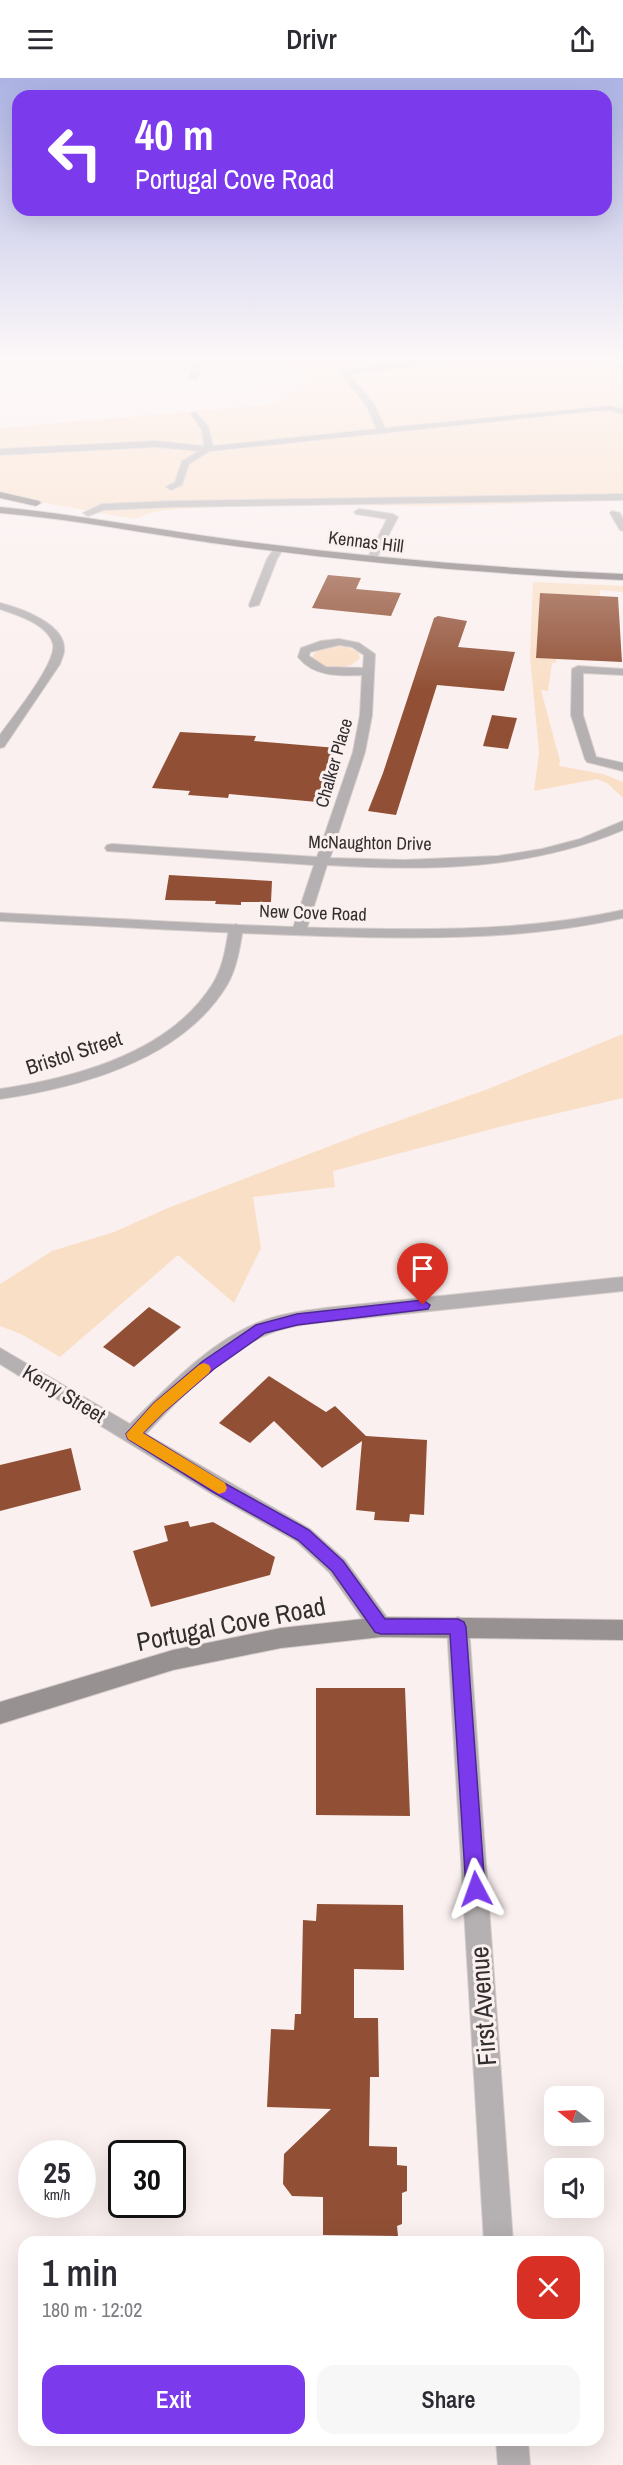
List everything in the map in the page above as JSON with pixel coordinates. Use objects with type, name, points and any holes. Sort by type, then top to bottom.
[{"type":"main road","points":[[0,495],[88,513],[124,525]]},
{"type":"main road","name":"Kennas Hill","points":[[0,510],[372,559],[501,571],[623,577]]},
{"type":"main road","name":"Portugal Cove Road","points":[[0,1713],[173,1660],[281,1638],[381,1627],[623,1630]]},
{"type":"street","points":[[171,488],[179,483],[183,468]]},
{"type":"street","points":[[88,513],[102,507],[173,504],[623,497]]},
{"type":"street","points":[[359,512],[393,517],[372,559]]},
{"type":"street","points":[[615,513],[623,528]]},
{"type":"street","points":[[254,605],[272,558],[279,548]]},
{"type":"street","points":[[0,606],[17,611],[45,627],[56,636],[59,649],[49,672],[0,744]]},
{"type":"street","name":"Chalker Place","points":[[299,931],[363,736],[368,704],[366,671],[369,654],[364,648],[337,642],[318,644],[305,650],[303,657],[308,664],[327,671],[366,671]]},
{"type":"street","points":[[623,672],[578,669],[577,716],[591,759],[623,767]]},
{"type":"street","name":"McNaughton Drive","points":[[112,848],[322,861],[408,863],[508,857],[557,849],[623,825]]},
{"type":"street","name":"New Cove Road","points":[[0,917],[299,931],[462,933],[583,923],[623,914]]},
{"type":"street","name":"Bristol Street","points":[[0,1094],[27,1092],[100,1071],[154,1045],[183,1026],[204,1006],[219,987],[227,969],[236,928]]},
{"type":"street","points":[[133,1434],[159,1407],[208,1365],[261,1329],[280,1323],[623,1284]]},
{"type":"street","name":"Kerry Street","points":[[0,1355],[219,1488],[303,1535],[337,1566],[381,1627]]},
{"type":"street","name":"First Avenue","points":[[458,1627],[499,2236]]},
{"type":"street","points":[[512,2446],[514,2465]]},
{"type":"shaded area","points":[[0,468],[623,468],[623,499],[447,506],[216,507],[164,510],[135,519],[40,502],[0,491]]},
{"type":"shaded area","points":[[533,582],[623,586],[623,592],[600,590],[600,596],[540,593],[536,658],[556,659],[556,663],[552,663],[548,691],[541,690],[560,761],[559,766],[603,774],[623,782],[623,798],[607,783],[597,779],[534,791],[539,752],[530,656]]},
{"type":"shaded area","points":[[330,646],[346,647],[358,651],[360,658],[350,665],[336,668],[316,662],[312,657],[317,650]]},
{"type":"shaded area","points":[[623,1034],[623,1098],[503,1126],[333,1171],[335,1187],[253,1197],[261,1248],[234,1303],[178,1255],[60,1357],[21,1334],[0,1326],[0,1284],[52,1251],[114,1232],[168,1208],[364,1133],[488,1089]]},
{"type":"building","points":[[328,575],[361,578],[356,589],[401,593],[391,616],[312,608]]},
{"type":"building","points":[[540,593],[618,597],[622,662],[536,658]]},
{"type":"building","points":[[438,616],[467,621],[458,647],[515,652],[504,691],[437,685],[396,815],[368,811],[383,773],[434,618]]},
{"type":"building","points":[[492,715],[517,718],[508,749],[483,746]]},
{"type":"building","points":[[180,732],[256,736],[254,741],[337,748],[317,802],[229,794],[228,798],[188,795],[190,791],[152,788]]},
{"type":"building","points":[[169,875],[272,881],[271,902],[241,902],[241,905],[215,904],[216,901],[165,900]]},
{"type":"building","points":[[149,1307],[181,1327],[134,1367],[103,1347]]},
{"type":"building","points":[[269,1376],[326,1412],[335,1406],[366,1436],[427,1440],[424,1515],[410,1514],[409,1522],[374,1520],[375,1512],[356,1510],[362,1441],[322,1468],[274,1421],[250,1443],[219,1423]]},
{"type":"building","points":[[71,1448],[81,1490],[0,1511],[0,1465]]},
{"type":"building","points":[[188,1521],[190,1527],[213,1522],[275,1557],[270,1575],[151,1607],[133,1551],[168,1541],[164,1526]]},
{"type":"building","points":[[316,1688],[405,1688],[410,1816],[316,1815]]},
{"type":"building","points":[[317,1904],[403,1905],[404,1970],[354,1969],[354,2018],[378,2018],[379,2077],[370,2077],[369,2146],[397,2147],[397,2165],[407,2166],[407,2191],[402,2193],[402,2224],[397,2226],[398,2236],[323,2235],[323,2197],[292,2196],[283,2184],[284,2154],[331,2109],[267,2107],[271,2029],[294,2030],[295,2014],[301,2014],[303,1920],[316,1921]]},
{"type":"slow traffic","points":[[204,1369],[159,1407],[133,1434],[219,1488]]},
{"type":"route","points":[[423,1305],[297,1320],[261,1329],[208,1365],[159,1407],[133,1434],[219,1488],[303,1535],[337,1566],[381,1627],[458,1627],[476,1889]]}]
